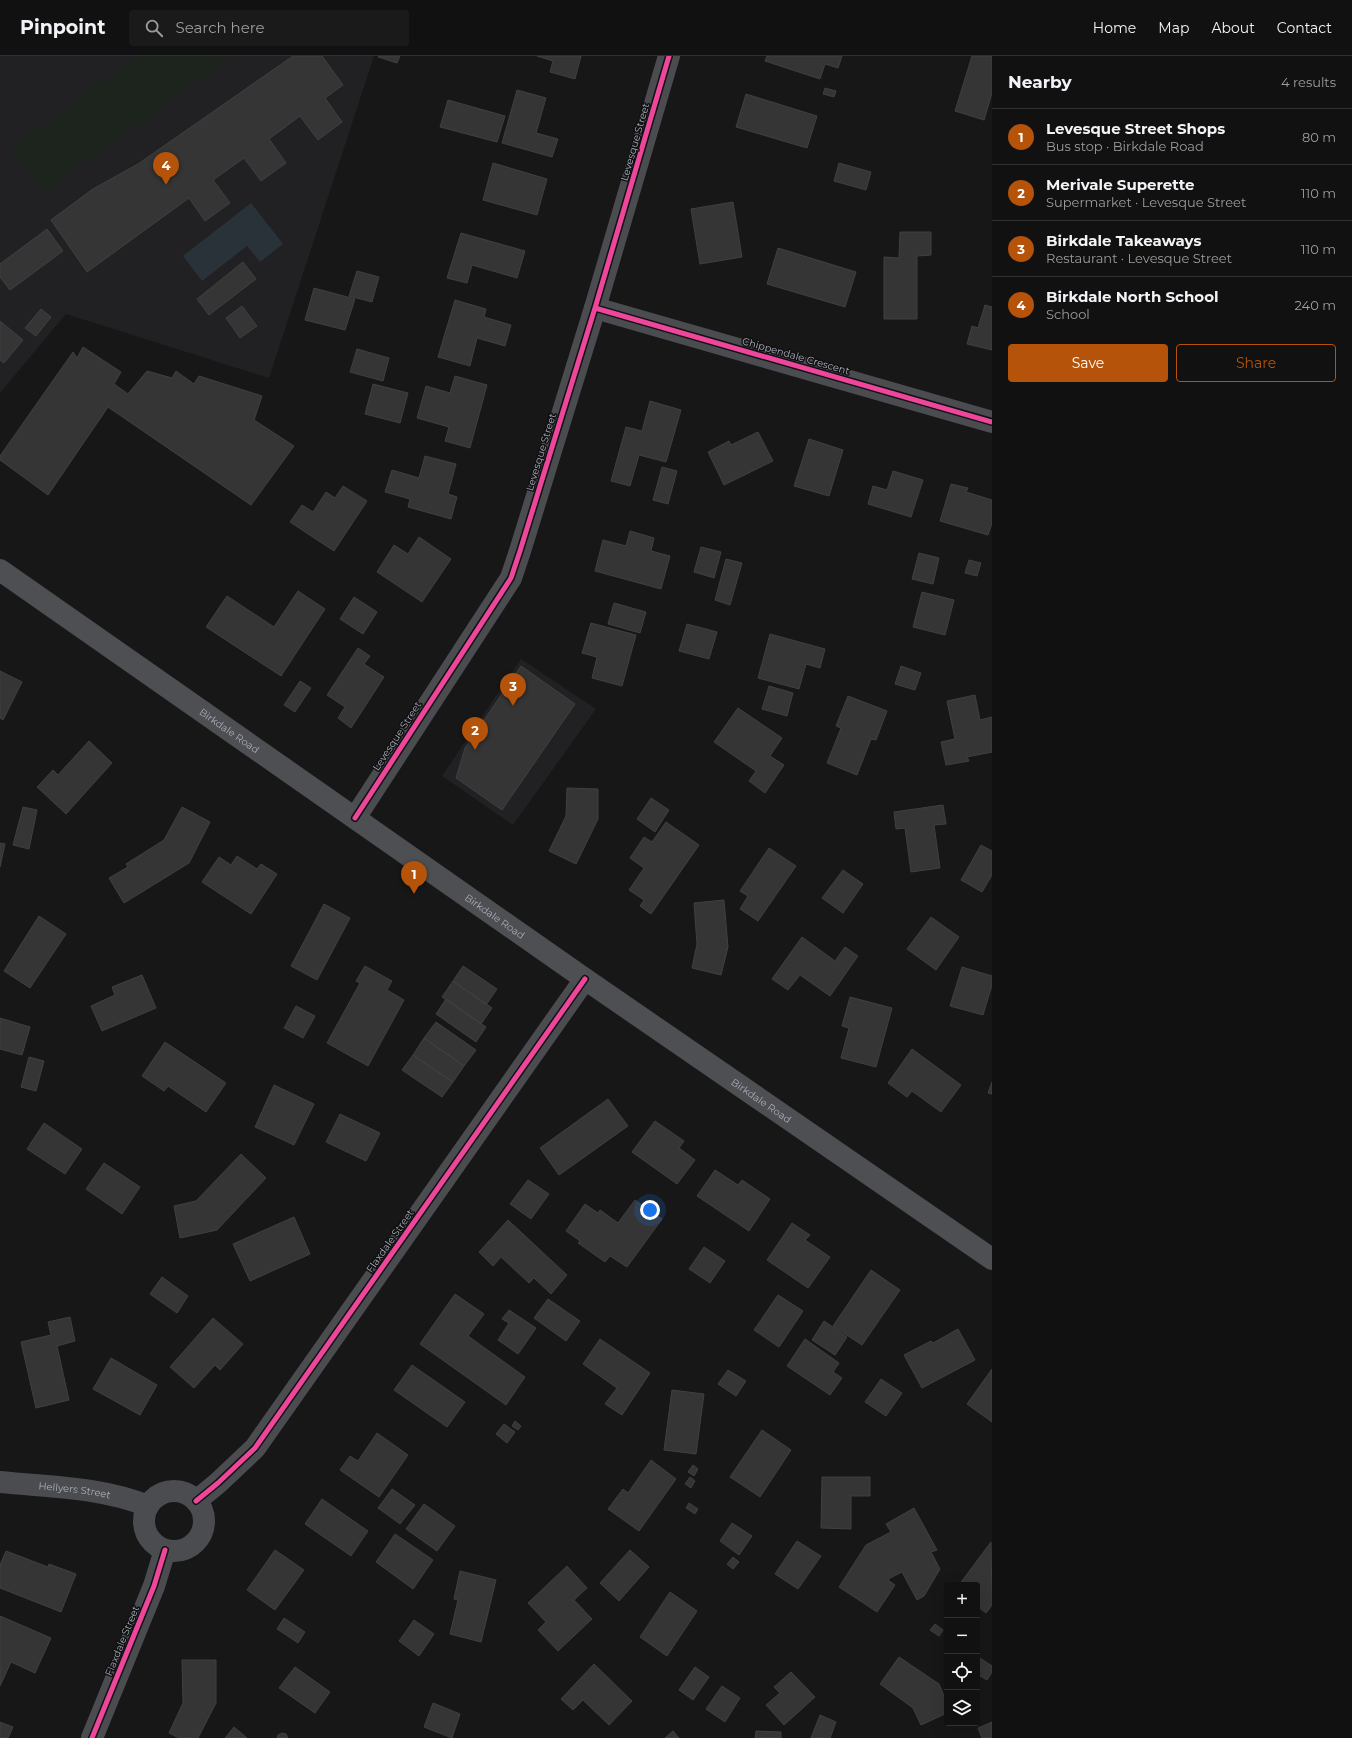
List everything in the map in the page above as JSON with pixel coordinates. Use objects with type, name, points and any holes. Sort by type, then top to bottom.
[{"type":"main road","name":"Birkdale Road","points":[[0,570],[585,979],[992,1260]]},
{"type":"street","name":"Levesque Street","points":[[355,818],[511,578],[523,544],[595,308],[669,56]]},
{"type":"street","name":"Chippendale Crescent","points":[[595,308],[992,422]]},
{"type":"street","name":"Flaxdale Street","points":[[196,1500],[218,1483],[256,1448],[585,979]]},
{"type":"street","name":"Hellyers Street","points":[[0,1482],[101,1492],[127,1497],[148,1506]]},
{"type":"street","points":[[171,1491],[180,1491],[196,1500],[202,1510],[204,1521],[202,1532],[196,1542],[187,1548],[176,1551],[164,1550],[152,1541],[144,1526],[148,1506],[154,1498],[171,1491]]},
{"type":"street","name":"Flaxdale Street","points":[[92,1738],[154,1586],[164,1550]]},
{"type":"shaded area","points":[[0,56],[374,56],[269,378],[66,314],[0,393]]},
{"type":"shaded area","points":[[138,56],[222,56],[225,61],[43,193],[10,148]]},
{"type":"shaded area","points":[[251,203],[283,244],[260,262],[247,246],[202,281],[183,256]]},
{"type":"shaded area","points":[[521,659],[596,709],[513,825],[442,776]]},
{"type":"building","points":[[293,56],[322,56],[343,85],[325,98],[342,122],[318,140],[300,116],[269,139],[286,163],[261,181],[244,158],[213,180],[230,203],[205,221],[189,198],[87,272],[51,220],[93,189],[138,164]]},
{"type":"building","points":[[400,56],[397,63],[378,57]]},
{"type":"building","points":[[537,56],[581,56],[575,79],[550,72],[553,61]]},
{"type":"building","points":[[767,56],[842,56],[838,68],[825,64],[820,79],[765,61]]},
{"type":"building","points":[[972,56],[992,56],[992,93],[984,120],[955,111]]},
{"type":"building","points":[[825,88],[836,91],[834,97],[823,94]]},
{"type":"building","points":[[517,90],[546,98],[536,133],[558,139],[552,157],[502,143]]},
{"type":"building","points":[[746,94],[817,116],[807,148],[736,127]]},
{"type":"building","points":[[448,100],[505,116],[497,142],[440,127]]},
{"type":"building","points":[[493,163],[547,179],[537,215],[483,200]]},
{"type":"building","points":[[839,163],[871,172],[866,190],[834,181]]},
{"type":"building","points":[[733,202],[742,257],[700,264],[691,209]]},
{"type":"building","points":[[47,229],[63,251],[10,290],[0,277],[0,264]]},
{"type":"building","points":[[900,232],[931,232],[931,255],[917,256],[917,319],[884,319],[884,257],[899,258]]},
{"type":"building","points":[[461,233],[525,251],[517,278],[472,265],[467,283],[447,278]]},
{"type":"building","points":[[778,248],[856,272],[845,307],[767,284]]},
{"type":"building","points":[[243,262],[256,279],[209,315],[197,299]]},
{"type":"building","points":[[357,271],[379,277],[372,302],[349,296]]},
{"type":"building","points":[[314,288],[355,299],[345,330],[305,320]]},
{"type":"building","points":[[455,300],[486,309],[484,317],[511,325],[505,346],[477,338],[470,366],[438,357]]},
{"type":"building","points":[[985,305],[992,307],[992,350],[967,344],[972,326],[978,328]]},
{"type":"building","points":[[242,306],[257,326],[240,338],[226,318]]},
{"type":"building","points":[[41,309],[51,317],[36,336],[25,328]]},
{"type":"building","points":[[0,321],[23,340],[4,363],[0,360]]},
{"type":"building","points":[[83,347],[121,372],[114,384],[128,394],[147,371],[172,378],[176,371],[194,384],[199,376],[262,396],[254,420],[294,446],[251,505],[108,407],[48,495],[0,460],[0,456],[73,352],[77,358]]},
{"type":"building","points":[[357,349],[389,358],[383,381],[350,372]]},
{"type":"building","points":[[455,376],[487,385],[470,448],[445,441],[449,427],[417,418],[426,386],[450,393]]},
{"type":"building","points":[[373,384],[408,393],[400,423],[365,414]]},
{"type":"building","points":[[650,401],[681,410],[666,462],[639,455],[630,486],[611,481],[626,427],[642,431]]},
{"type":"building","points":[[758,432],[773,461],[724,485],[708,452],[729,441],[731,445]]},
{"type":"building","points":[[809,439],[843,450],[829,496],[794,486]]},
{"type":"building","points":[[425,456],[456,464],[448,494],[457,497],[451,519],[408,507],[410,499],[385,492],[392,470],[419,478]]},
{"type":"building","points":[[662,467],[677,471],[668,504],[653,500]]},
{"type":"building","points":[[893,471],[923,480],[911,517],[868,504],[873,486],[887,490]]},
{"type":"building","points":[[951,484],[968,488],[966,492],[992,500],[992,523],[988,535],[940,521]]},
{"type":"building","points":[[343,486],[367,501],[334,551],[290,522],[302,505],[313,512],[326,492],[335,498]]},
{"type":"building","points":[[630,531],[654,538],[651,551],[670,556],[661,589],[595,571],[603,540],[626,546]]},
{"type":"building","points":[[419,537],[451,559],[422,602],[377,572],[394,545],[408,554]]},
{"type":"building","points":[[701,547],[721,552],[714,578],[694,572]]},
{"type":"building","points":[[919,553],[939,558],[933,584],[912,579]]},
{"type":"building","points":[[726,559],[742,563],[730,605],[715,600]]},
{"type":"building","points":[[969,560],[981,563],[977,576],[965,573]]},
{"type":"building","points":[[298,591],[325,609],[281,676],[206,627],[227,596],[274,627]]},
{"type":"building","points":[[922,592],[954,600],[945,635],[913,627]]},
{"type":"building","points":[[354,597],[377,612],[363,634],[340,619]]},
{"type":"building","points":[[614,603],[646,612],[640,633],[608,624]]},
{"type":"building","points":[[591,623],[636,635],[622,686],[592,678],[597,657],[582,653]]},
{"type":"building","points":[[687,624],[717,632],[709,659],[679,651]]},
{"type":"building","points":[[770,634],[825,649],[820,668],[806,664],[799,689],[758,678]]},
{"type":"building","points":[[358,648],[370,656],[364,664],[384,677],[351,728],[338,718],[345,707],[327,695]]},
{"type":"building","points":[[521,666],[575,704],[502,810],[456,778],[465,748]]},
{"type":"building","points":[[901,666],[921,673],[915,690],[895,684]]},
{"type":"building","points":[[0,671],[22,682],[3,720],[0,718]]},
{"type":"building","points":[[300,681],[311,688],[295,712],[284,705]]},
{"type":"building","points":[[769,686],[793,693],[787,716],[762,709]]},
{"type":"building","points":[[975,695],[980,720],[992,717],[992,752],[967,757],[969,761],[946,765],[941,742],[955,739],[947,701]]},
{"type":"building","points":[[848,696],[887,711],[876,740],[871,739],[857,775],[827,763],[841,728],[836,726]]},
{"type":"building","points":[[738,708],[782,738],[770,756],[784,765],[765,793],[749,781],[756,771],[714,742]]},
{"type":"building","points":[[89,741],[112,763],[66,814],[37,787],[53,770],[58,775]]},
{"type":"building","points":[[567,788],[598,789],[598,819],[576,864],[549,851],[566,816]]},
{"type":"building","points":[[651,798],[669,810],[655,832],[637,819]]},
{"type":"building","points":[[943,805],[946,824],[934,825],[940,868],[911,872],[905,828],[896,829],[894,812]]},
{"type":"building","points":[[23,807],[37,810],[29,849],[13,845]]},
{"type":"building","points":[[182,807],[210,822],[189,863],[124,903],[109,878],[128,867],[126,864],[164,840]]},
{"type":"building","points":[[666,822],[699,845],[651,914],[640,906],[644,900],[629,890],[644,868],[630,858],[644,837],[652,842]]},
{"type":"building","points":[[0,843],[5,844],[0,867]]},
{"type":"building","points":[[981,845],[992,851],[992,875],[982,892],[961,880]]},
{"type":"building","points":[[769,848],[796,866],[758,921],[740,909],[748,896],[740,891]]},
{"type":"building","points":[[237,856],[257,869],[261,864],[277,874],[251,914],[202,882],[219,857],[231,865]]},
{"type":"building","points":[[843,870],[863,884],[843,913],[822,898]]},
{"type":"building","points":[[724,900],[728,947],[721,975],[692,968],[697,944],[694,903]]},
{"type":"building","points":[[324,904],[350,918],[317,980],[291,966]]},
{"type":"building","points":[[39,916],[66,934],[30,988],[4,971]]},
{"type":"building","points":[[931,917],[959,937],[936,970],[907,949]]},
{"type":"building","points":[[802,937],[835,961],[845,947],[858,956],[830,996],[800,975],[788,990],[772,979]]},
{"type":"building","points":[[365,966],[392,981],[387,990],[404,1000],[368,1066],[327,1043],[360,983],[356,981]]},
{"type":"building","points":[[463,966],[497,989],[486,1005],[453,981]]},
{"type":"building","points":[[962,967],[992,976],[992,985],[983,1015],[950,1006]]},
{"type":"building","points":[[142,975],[156,1008],[102,1031],[91,1006],[115,995],[112,987]]},
{"type":"building","points":[[453,981],[492,1008],[481,1024],[442,997]]},
{"type":"building","points":[[850,997],[892,1008],[876,1067],[841,1058],[849,1028],[842,1026]]},
{"type":"building","points":[[446,999],[486,1027],[476,1042],[436,1014]]},
{"type":"building","points":[[296,1006],[315,1016],[303,1038],[284,1028]]},
{"type":"building","points":[[0,1018],[30,1027],[22,1055],[0,1049]]},
{"type":"building","points":[[436,1022],[476,1050],[464,1066],[424,1038]]},
{"type":"building","points":[[424,1038],[464,1066],[453,1082],[413,1055]]},
{"type":"building","points":[[165,1042],[226,1083],[206,1112],[168,1086],[164,1091],[142,1076]]},
{"type":"building","points":[[912,1049],[961,1085],[941,1112],[912,1091],[907,1097],[888,1083]]},
{"type":"building","points":[[413,1055],[453,1082],[442,1097],[402,1070]]},
{"type":"building","points":[[29,1057],[44,1061],[36,1091],[21,1087]]},
{"type":"building","points":[[992,1082],[992,1094],[988,1093]]},
{"type":"building","points":[[274,1085],[314,1104],[294,1145],[255,1127]]},
{"type":"building","points":[[608,1099],[628,1126],[559,1175],[540,1148]]},
{"type":"building","points":[[340,1114],[380,1133],[366,1161],[326,1142]]},
{"type":"building","points":[[655,1121],[684,1141],[679,1148],[695,1160],[677,1184],[632,1152]]},
{"type":"building","points":[[44,1123],[82,1149],[65,1174],[27,1149]]},
{"type":"building","points":[[241,1154],[266,1178],[217,1230],[180,1238],[174,1206],[196,1201]]},
{"type":"building","points":[[104,1163],[140,1187],[122,1214],[86,1189]]},
{"type":"building","points":[[715,1170],[738,1185],[742,1180],[770,1199],[749,1231],[697,1196]]},
{"type":"building","points":[[528,1180],[549,1194],[531,1219],[510,1204]]},
{"type":"building","points":[[635,1200],[662,1219],[627,1267],[610,1256],[605,1262],[578,1243],[580,1241],[566,1231],[585,1204],[598,1213],[600,1210],[618,1223]]},
{"type":"building","points":[[294,1217],[310,1254],[250,1281],[233,1244]]},
{"type":"building","points":[[508,1220],[567,1275],[551,1294],[534,1278],[529,1283],[501,1257],[493,1266],[479,1252]]},
{"type":"building","points":[[792,1223],[810,1235],[805,1240],[830,1257],[808,1288],[767,1260]]},
{"type":"building","points":[[704,1247],[725,1261],[710,1283],[689,1269]]},
{"type":"building","points":[[871,1270],[900,1290],[862,1345],[833,1326]]},
{"type":"building","points":[[162,1277],[188,1296],[177,1313],[150,1294]]},
{"type":"building","points":[[455,1294],[484,1314],[468,1336],[525,1377],[506,1405],[420,1344]]},
{"type":"building","points":[[778,1295],[803,1311],[779,1347],[754,1330]]},
{"type":"building","points":[[548,1299],[580,1321],[566,1341],[534,1318]]},
{"type":"building","points":[[509,1310],[536,1328],[518,1354],[498,1340],[509,1323],[502,1319]]},
{"type":"building","points":[[70,1317],[75,1341],[57,1346],[69,1400],[36,1408],[21,1342],[51,1335],[48,1322]]},
{"type":"building","points":[[213,1318],[243,1344],[220,1370],[215,1365],[194,1388],[170,1367]]},
{"type":"building","points":[[824,1321],[847,1337],[835,1355],[812,1340]]},
{"type":"building","points":[[958,1329],[975,1360],[922,1388],[904,1355],[931,1341],[933,1343]]},
{"type":"building","points":[[600,1339],[650,1373],[622,1415],[605,1404],[617,1388],[583,1364]]},
{"type":"building","points":[[805,1339],[839,1363],[833,1372],[842,1378],[830,1395],[787,1366]]},
{"type":"building","points":[[111,1358],[157,1385],[140,1415],[93,1389]]},
{"type":"building","points":[[412,1365],[465,1402],[447,1427],[394,1390]]},
{"type":"building","points":[[992,1369],[992,1422],[967,1404]]},
{"type":"building","points":[[728,1370],[746,1381],[736,1396],[718,1384]]},
{"type":"building","points":[[881,1379],[902,1393],[886,1416],[865,1402]]},
{"type":"building","points":[[672,1390],[704,1394],[696,1454],[664,1450]]},
{"type":"building","points":[[515,1421],[521,1426],[518,1430],[512,1426]]},
{"type":"building","points":[[504,1424],[515,1432],[507,1443],[496,1434]]},
{"type":"building","points":[[762,1430],[791,1450],[760,1497],[730,1477]]},
{"type":"building","points":[[377,1433],[408,1455],[379,1497],[340,1470],[350,1456],[358,1461]]},
{"type":"building","points":[[651,1460],[676,1479],[639,1531],[608,1509],[623,1489],[628,1493]]},
{"type":"building","points":[[693,1465],[698,1469],[694,1476],[688,1472]]},
{"type":"building","points":[[690,1477],[695,1481],[691,1488],[685,1484]]},
{"type":"building","points":[[822,1477],[870,1477],[870,1496],[851,1496],[851,1529],[821,1528]]},
{"type":"building","points":[[392,1489],[415,1505],[400,1524],[378,1508]]},
{"type":"building","points":[[322,1499],[368,1531],[351,1556],[305,1524]]},
{"type":"building","points":[[689,1503],[698,1509],[695,1514],[686,1508]]},
{"type":"building","points":[[424,1504],[455,1526],[437,1551],[406,1529]]},
{"type":"building","points":[[914,1508],[937,1550],[931,1552],[940,1569],[924,1596],[917,1600],[902,1572],[890,1578],[888,1580],[895,1585],[877,1612],[839,1587],[866,1545],[891,1532],[886,1524]]},
{"type":"building","points":[[732,1523],[752,1536],[739,1555],[720,1541]]},
{"type":"building","points":[[395,1534],[433,1560],[413,1589],[376,1562]]},
{"type":"building","points":[[797,1541],[821,1556],[798,1589],[775,1574]]},
{"type":"building","points":[[991,1542],[992,1605],[986,1613],[980,1608],[980,1582],[961,1582]]},
{"type":"building","points":[[275,1550],[304,1570],[275,1610],[247,1590]]},
{"type":"building","points":[[630,1550],[649,1567],[619,1601],[600,1583]]},
{"type":"building","points":[[6,1551],[48,1567],[49,1564],[76,1574],[61,1612],[0,1588],[0,1565]]},
{"type":"building","points":[[733,1557],[739,1562],[733,1569],[727,1564]]},
{"type":"building","points":[[567,1566],[587,1588],[574,1600],[592,1619],[558,1651],[538,1630],[546,1622],[528,1603]]},
{"type":"building","points":[[460,1571],[496,1580],[481,1642],[450,1634],[458,1600],[454,1599]]},
{"type":"building","points":[[670,1592],[697,1611],[667,1656],[640,1637]]},
{"type":"building","points":[[0,1616],[51,1638],[35,1673],[11,1662],[0,1686]]},
{"type":"building","points":[[284,1618],[305,1632],[298,1643],[277,1629]]},
{"type":"building","points":[[414,1620],[434,1634],[419,1656],[399,1641]]},
{"type":"building","points":[[935,1624],[943,1630],[939,1636],[930,1630]]},
{"type":"building","points":[[899,1657],[939,1684],[944,1696],[944,1714],[921,1725],[913,1708],[880,1684]]},
{"type":"building","points":[[980,1658],[992,1666],[992,1672],[987,1680],[980,1676]]},
{"type":"building","points":[[182,1660],[216,1660],[216,1703],[198,1738],[179,1738],[169,1733],[183,1703]]},
{"type":"building","points":[[594,1664],[632,1701],[609,1725],[583,1700],[573,1710],[561,1699]]},
{"type":"building","points":[[295,1667],[330,1692],[315,1713],[279,1688]]},
{"type":"building","points":[[695,1667],[709,1677],[693,1700],[679,1690]]},
{"type":"building","points":[[791,1672],[815,1697],[784,1725],[766,1705],[780,1693],[774,1687]]},
{"type":"building","points":[[722,1686],[740,1698],[725,1722],[706,1709]]},
{"type":"building","points":[[433,1703],[460,1714],[452,1738],[424,1727]]},
{"type":"building","points":[[820,1715],[836,1722],[830,1738],[811,1738]]},
{"type":"building","points":[[0,1722],[13,1727],[8,1738],[0,1738]]},
{"type":"building","points":[[992,1722],[992,1738],[982,1738],[978,1728]]},
{"type":"building","points":[[234,1727],[247,1738],[225,1738]]},
{"type":"building","points":[[673,1731],[679,1738],[665,1738]]},
{"type":"building","points":[[756,1731],[781,1732],[781,1738],[755,1738]]},
{"type":"building","points":[[282,1733],[286,1734],[288,1738],[277,1738],[278,1735]]},
{"type":"cycle path","points":[[355,818],[511,578],[595,308],[669,56]]},
{"type":"cycle path","points":[[595,308],[992,422]]},
{"type":"cycle path","points":[[196,1501],[218,1483],[255,1448],[585,979]]},
{"type":"cycle path","points":[[92,1738],[154,1586],[165,1550]]},
{"type":"place","name":"Birkdale North School","points":[[166,185]]},
{"type":"place","name":"Birkdale Takeaways","points":[[513,706]]},
{"type":"place","name":"Merivale Superette","points":[[475,750]]},
{"type":"place","name":"Levesque Street Shops","points":[[414,894]]}]
